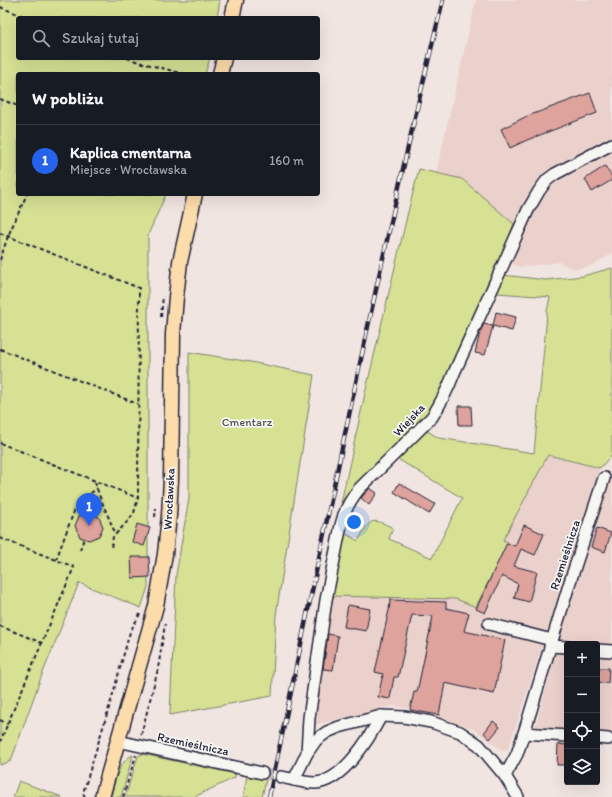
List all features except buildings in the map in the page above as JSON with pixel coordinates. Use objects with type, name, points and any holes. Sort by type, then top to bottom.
[{"type":"main road","points":[[232,16],[236,0]]},
{"type":"main road","points":[[220,72],[224,60]]},
{"type":"main road","name":"Wrocławska","points":[[102,797],[156,606],[165,554],[171,479],[173,334],[176,297],[180,262],[195,196]]},
{"type":"street","name":"Wiejska","points":[[307,753],[309,718],[326,600],[343,514],[352,497],[359,489],[432,417],[440,405],[495,281],[539,190],[547,180],[562,170],[612,144]]},
{"type":"street","name":"Rzemieślnicza","points":[[505,776],[517,754],[524,733],[568,585],[604,478]]},
{"type":"street","points":[[489,624],[564,646]]},
{"type":"street","points":[[600,650],[612,651]]},
{"type":"street","points":[[281,777],[316,783],[328,779],[341,771],[356,756],[374,731],[381,716]]},
{"type":"street","points":[[294,780],[307,753],[316,740],[327,732],[339,727],[381,716],[404,717],[431,722],[460,732],[479,745],[505,776],[518,797]]},
{"type":"street","points":[[524,733],[564,736]]},
{"type":"street","name":"Rzemieślnicza","points":[[118,741],[262,773]]},
{"type":"path","points":[[0,7],[23,16]]},
{"type":"path","points":[[133,60],[176,72]]},
{"type":"path","points":[[0,99],[16,105]]},
{"type":"path","points":[[0,260],[8,236],[26,196]]},
{"type":"path","points":[[0,233],[140,288],[138,498],[134,514],[113,537],[111,548]]},
{"type":"path","points":[[161,318],[162,296]]},
{"type":"path","points":[[0,349],[139,404]]},
{"type":"path","points":[[0,443],[138,498]]},
{"type":"path","points":[[95,482],[104,508],[116,535]]},
{"type":"path","points":[[56,560],[76,506],[97,488]]},
{"type":"path","points":[[155,519],[156,503]]},
{"type":"path","points":[[0,538],[74,567],[0,742]]},
{"type":"path","points":[[80,550],[84,538]]},
{"type":"path","points":[[85,797],[83,793],[130,632],[141,612]]},
{"type":"path","points":[[0,626],[42,643]]},
{"type":"path","points":[[0,720],[8,724]]},
{"type":"shaded area","points":[[476,0],[612,0],[612,254],[591,266],[576,269],[559,262],[520,267],[500,259],[436,173]]},
{"type":"shaded area","points":[[548,455],[600,468],[508,749],[502,750],[472,728],[449,720],[414,713],[410,709],[393,706],[314,725],[319,668],[331,596],[456,599],[476,607],[508,542],[502,541]]},
{"type":"shaded area","points":[[612,474],[612,734],[600,733],[600,641],[564,641],[564,731],[535,728],[561,633]]},
{"type":"green space","points":[[0,0],[220,0],[217,16],[16,16],[16,60],[209,60],[206,72],[16,72],[16,196],[165,196],[148,235],[148,587],[141,608],[79,583],[40,680],[11,761],[0,765]]},
{"type":"green space","points":[[419,169],[462,179],[514,224],[500,259],[438,397],[427,415],[351,489],[341,503],[364,398]]},
{"type":"green space","points":[[612,268],[612,453],[610,457],[600,468],[548,455],[503,540],[508,542],[476,607],[456,599],[331,596],[343,532],[358,541],[368,524],[375,521],[380,522],[393,528],[389,539],[432,558],[462,498],[396,458],[424,429],[439,438],[534,453],[547,311],[550,297],[497,293],[503,275],[546,280],[583,276]]},
{"type":"green space","name":"Cmentarz","points":[[189,352],[251,362],[314,375],[276,615],[272,696],[170,715],[176,575],[189,498]]},
{"type":"green space","points":[[142,754],[231,773],[236,776],[194,797],[125,797],[138,756]]},
{"type":"green space","points":[[133,755],[121,797],[111,797],[121,767],[128,758]]},
{"type":"green space","points":[[247,776],[266,780],[262,797],[243,797]]},
{"type":"green space","points":[[19,781],[62,797],[13,797]]},
{"type":"tunnel","points":[[262,773],[281,777]]},
{"type":"railway","points":[[269,797],[374,298],[443,0]]},
{"type":"place","name":"Kaplica cmentarna","points":[[89,526]]}]
